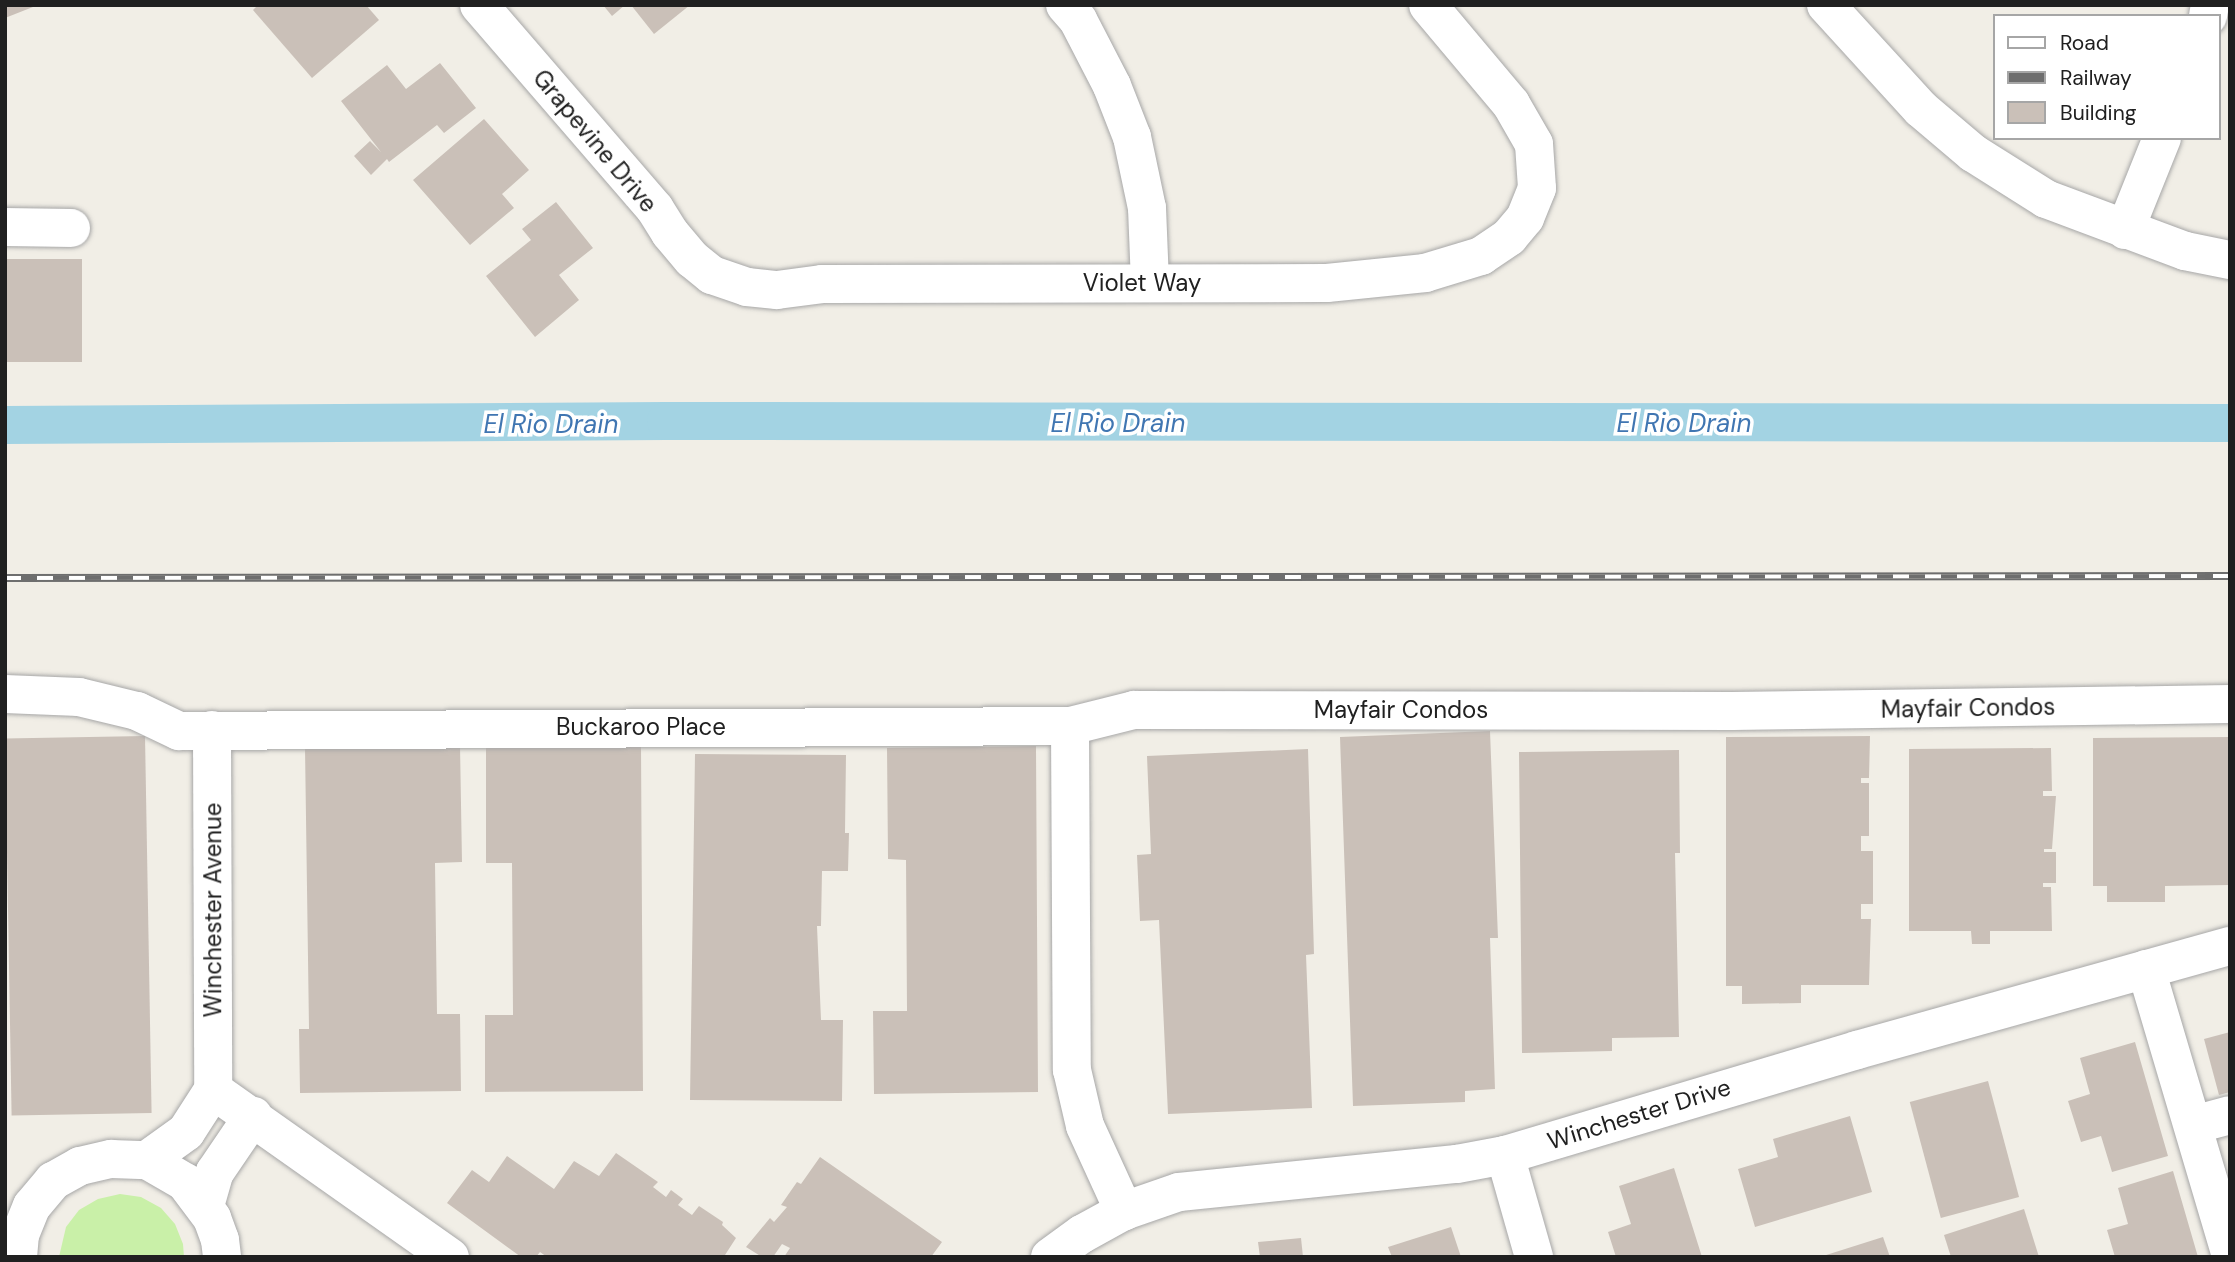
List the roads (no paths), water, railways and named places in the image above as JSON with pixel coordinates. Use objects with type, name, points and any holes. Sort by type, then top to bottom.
[{"type":"street","name":"Grapevine Drive","points":[[479,5],[655,209],[677,242],[712,275]]},
{"type":"street","points":[[1065,5],[1078,20],[1112,86],[1132,137],[1147,208],[1150,282]]},
{"type":"street","name":"Violet Way","points":[[712,275],[747,287],[777,290],[822,284],[1327,283],[1425,273],[1481,256],[1509,237],[1525,218],[1537,188],[1535,144],[1511,104],[1428,5]]},
{"type":"street","points":[[1826,5],[1921,109],[1973,153],[2046,199],[2185,251],[2230,260]]},
{"type":"street","points":[[2125,230],[2161,140]]},
{"type":"street","points":[[5,227],[71,228]]},
{"type":"street","name":"Buckaroo Place","points":[[5,694],[79,697],[137,711],[179,731],[1070,726]]},
{"type":"street","name":"Mayfair Condos","points":[[1070,726],[1134,710],[1732,711],[2230,704]]},
{"type":"street","points":[[1070,726],[1072,1070],[1085,1126],[1124,1211]]},
{"type":"street","name":"Winchester Avenue","points":[[212,730],[213,1090]]},
{"type":"street","name":"Winchester Drive","points":[[1049,1257],[1082,1234],[1124,1211],[1180,1192],[1457,1164],[1506,1156],[1704,1095],[2230,946]]},
{"type":"street","points":[[2146,969],[2230,1252]]},
{"type":"street","points":[[147,1160],[186,1132],[213,1090],[450,1257]]},
{"type":"street","points":[[2193,1125],[2230,1115]]},
{"type":"street","points":[[205,1206],[215,1172],[253,1116]]},
{"type":"street","points":[[1506,1156],[1534,1257]]},
{"type":"street","points":[[5,1190],[53,1181],[80,1166],[111,1159],[147,1160],[185,1182],[205,1206],[220,1240],[222,1257]]},
{"type":"street","points":[[18,1257],[20,1235],[32,1206],[53,1181]]},
{"type":"waterway","name":"El Rio Drain","points":[[5,425],[666,421],[2230,423]]},
{"type":"railway","points":[[5,578],[2230,576]]}]
